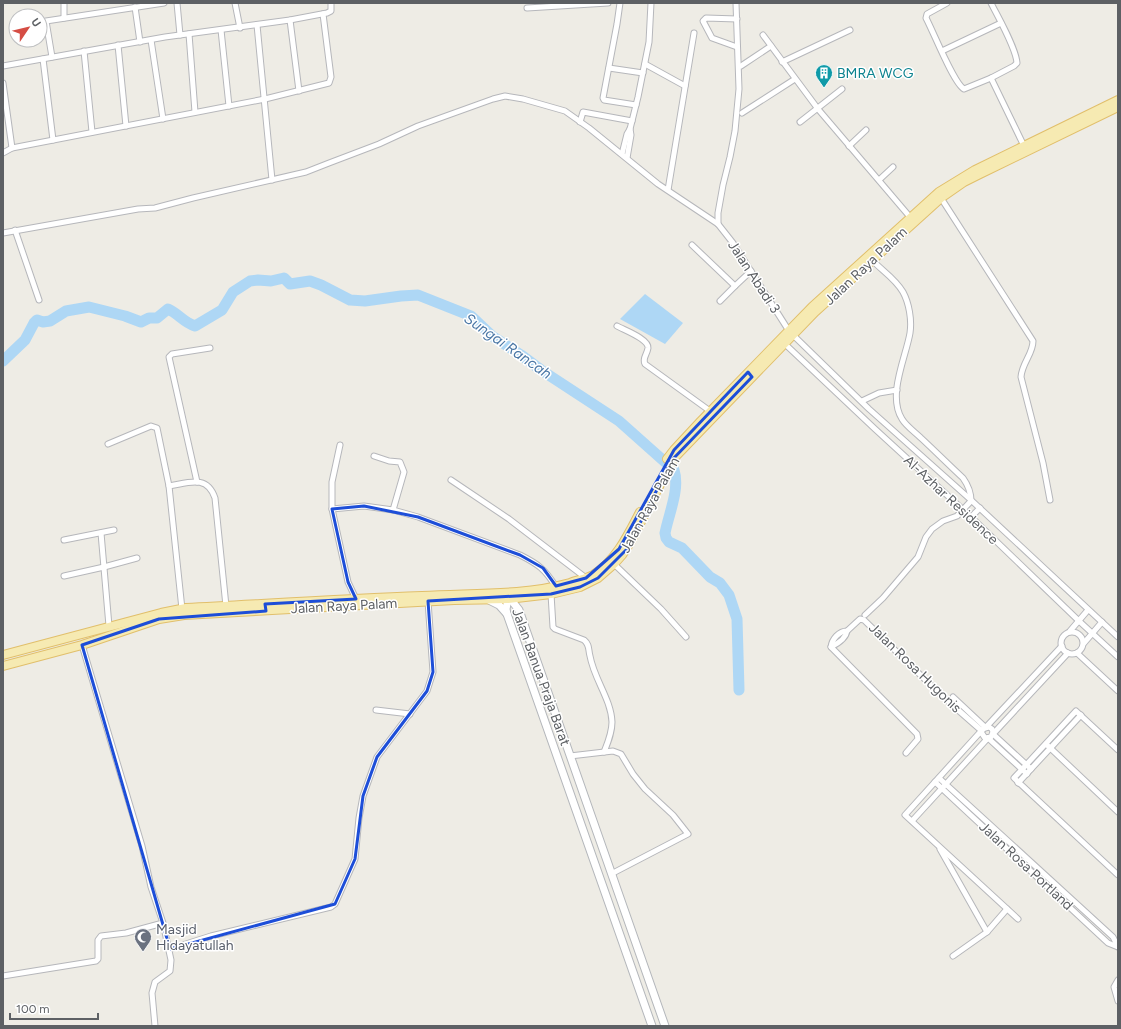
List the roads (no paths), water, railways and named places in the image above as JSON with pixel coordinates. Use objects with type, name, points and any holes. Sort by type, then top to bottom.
[{"type":"main road","name":"Jalan Raya Palam","points":[[870,258],[910,217],[950,184],[975,170],[1118,100]]},
{"type":"main road","name":"Jalan Raya Palam","points":[[668,463],[682,450],[750,374],[791,333],[812,307],[941,198],[964,182],[1118,107]]},
{"type":"main road","name":"Jalan Raya Palam","points":[[3,666],[82,645],[159,619],[184,615],[356,599],[494,593],[522,594],[587,584],[598,578],[614,564],[631,541],[674,450],[710,411],[785,344],[791,333]]},
{"type":"main road","name":"Jalan Raya Palam","points":[[553,590],[594,574],[619,549],[663,473]]},
{"type":"main road","name":"Jalan Raya Palam","points":[[3,655],[161,612],[182,609],[226,606],[266,607],[488,600],[508,599],[522,594]]},
{"type":"street","points":[[64,3],[64,18]]},
{"type":"street","points":[[52,57],[46,21],[164,3]]},
{"type":"street","points":[[177,3],[180,35]]},
{"type":"street","points":[[235,3],[240,28]]},
{"type":"street","points":[[3,66],[180,35],[240,28],[323,14],[331,11],[330,3]]},
{"type":"street","points":[[527,8],[542,5],[608,3]]},
{"type":"street","points":[[620,3],[618,24],[603,98],[604,100],[636,105]]},
{"type":"street","points":[[622,154],[627,134],[630,129],[643,74],[649,42],[652,3]]},
{"type":"street","points":[[718,224],[718,213],[737,116],[739,89],[736,3]]},
{"type":"street","points":[[947,3],[931,11],[926,16],[953,74],[962,88],[966,88],[991,78],[1014,66],[1017,62],[1012,46],[991,3]]},
{"type":"street","points":[[135,7],[140,42]]},
{"type":"street","points":[[3,153],[12,148],[265,99],[326,85],[331,81],[323,14]]},
{"type":"street","points":[[737,19],[706,18],[703,21],[712,38],[737,47]]},
{"type":"street","points":[[290,20],[299,90]]},
{"type":"street","points":[[942,51],[1001,23]]},
{"type":"street","points":[[257,25],[272,180]]},
{"type":"street","points":[[221,30],[229,106]]},
{"type":"street","points":[[782,62],[850,30]]},
{"type":"street","points":[[668,190],[694,33]]},
{"type":"street","points":[[189,34],[195,112]]},
{"type":"street","points":[[763,35],[795,80],[910,217]]},
{"type":"street","points":[[151,40],[163,119]]},
{"type":"street","points":[[118,46],[126,126]]},
{"type":"street","points":[[741,66],[771,46]]},
{"type":"street","points":[[84,51],[92,132]]},
{"type":"street","points":[[43,59],[53,140]]},
{"type":"street","points":[[644,64],[685,86]]},
{"type":"street","points":[[609,68],[643,74]]},
{"type":"street","points":[[991,78],[1024,146]]},
{"type":"street","points":[[742,113],[795,80]]},
{"type":"street","points":[[3,83],[12,148]]},
{"type":"street","points":[[800,122],[842,89]]},
{"type":"street","name":"Jalan Abadi 3","points":[[3,233],[138,209],[155,208],[306,172],[379,144],[418,126],[505,96],[523,99],[565,111],[668,190],[718,224],[729,236],[791,333]]},
{"type":"street","points":[[580,122],[583,112],[632,121]]},
{"type":"street","points":[[627,158],[631,135],[630,129]]},
{"type":"street","points":[[849,146],[866,130]]},
{"type":"street","points":[[879,180],[893,167]]},
{"type":"street","points":[[941,198],[1033,341],[1032,349],[1022,366],[1021,377],[1043,463],[1050,500]]},
{"type":"street","points":[[15,230],[39,300]]},
{"type":"street","points":[[692,244],[735,286]]},
{"type":"street","points":[[865,615],[883,598],[918,557],[926,537],[932,529],[942,521],[955,517],[971,500],[967,483],[901,418],[897,401],[897,390],[910,333],[910,313],[903,292],[898,284],[870,258]]},
{"type":"street","points":[[720,301],[751,271]]},
{"type":"street","points":[[617,326],[646,342],[648,347],[643,360],[645,364],[710,411]]},
{"type":"street","name":"Al-Azhar Residence","points":[[791,333],[873,412],[980,508],[1118,638]]},
{"type":"street","name":"Al-Azhar Residence","points":[[785,344],[971,517],[1118,657]]},
{"type":"street","points":[[198,482],[169,357],[172,354],[210,348]]},
{"type":"street","points":[[862,401],[879,393],[897,390]]},
{"type":"street","points":[[108,444],[152,426],[157,428],[169,486],[182,609]]},
{"type":"street","points":[[340,445],[332,482],[332,509],[348,582],[356,599]]},
{"type":"street","points":[[374,456],[389,461],[400,462],[403,468],[403,477],[393,510]]},
{"type":"street","points":[[451,480],[508,519],[586,578]]},
{"type":"street","points":[[169,486],[203,482],[209,486],[215,498],[226,606]]},
{"type":"street","points":[[332,509],[364,506],[393,510],[418,516],[520,555],[535,562],[543,568],[553,590],[553,627],[588,642],[589,656],[612,721],[611,734],[604,752]]},
{"type":"street","points":[[971,517],[980,508]]},
{"type":"street","points":[[64,540],[114,530]]},
{"type":"street","points":[[101,533],[109,626]]},
{"type":"street","points":[[64,576],[137,558]]},
{"type":"street","points":[[614,564],[661,609],[686,637]]},
{"type":"street","points":[[494,593],[508,599]]},
{"type":"street","points":[[519,610],[518,604],[522,594]]},
{"type":"street","name":"Jalan Banua Praja Barat","points":[[652,1026],[507,614],[506,608],[508,599],[519,610],[613,873],[665,1026]]},
{"type":"street","points":[[488,600],[499,605],[507,614]]},
{"type":"street","points":[[170,949],[211,936],[331,907],[335,904],[355,859],[363,796],[377,757],[427,691],[433,672],[428,601]]},
{"type":"street","points":[[1088,610],[1062,638],[1062,646],[1064,651],[1073,654],[1078,653],[1082,649],[1084,643],[1102,622]]},
{"type":"street","name":"Jalan Rosa Hugonis","points":[[906,753],[918,740],[917,734],[831,647],[831,641],[834,638],[843,631],[847,631],[860,619],[864,620],[941,695],[984,729]]},
{"type":"street","points":[[1070,631],[1080,634],[1084,643]]},
{"type":"street","points":[[82,645],[170,949],[170,971],[155,982],[152,992],[155,1026]]},
{"type":"street","points":[[1018,919],[905,815],[1062,646]]},
{"type":"street","points":[[912,821],[1068,653]]},
{"type":"street","points":[[1078,653],[1118,691]]},
{"type":"street","points":[[1048,660],[1056,667]]},
{"type":"street","name":"Jalan Rosa Hugonis","points":[[953,697],[984,729]]},
{"type":"street","points":[[376,710],[410,714]]},
{"type":"street","points":[[1118,750],[1076,711],[1014,778],[1118,875]]},
{"type":"street","points":[[1018,782],[1081,715]]},
{"type":"street","points":[[984,729],[992,729],[993,734],[1031,769]]},
{"type":"street","points":[[984,729],[985,738],[988,738],[1027,774]]},
{"type":"street","points":[[1046,744],[1118,812]]},
{"type":"street","points":[[570,756],[613,751],[621,754],[641,784],[673,815],[688,834],[613,873]]},
{"type":"street","name":"Jalan Rosa Portland","points":[[937,780],[1108,943],[1118,947]]},
{"type":"street","points":[[936,844],[987,932]]},
{"type":"street","points":[[953,956],[987,932],[1007,909]]},
{"type":"street","points":[[3,976],[96,961],[98,959],[98,940],[101,936],[126,933],[163,923]]},
{"type":"street","points":[[1118,980],[1114,987],[1118,1001]]},
{"type":"street","points":[[1114,987],[1118,992]]},
{"type":"water","points":[[645,294],[683,323],[665,344],[620,319]]},
{"type":"waterway","name":"Sungai Rancah","points":[[3,361],[25,340],[37,320],[43,322],[50,321],[66,311],[89,307],[125,316],[141,322],[149,318],[157,318],[168,309],[195,326],[222,310],[233,292],[250,281],[258,280],[271,281],[284,278],[290,284],[310,281],[350,300],[365,301],[418,295],[471,316],[492,336],[619,421],[674,470],[676,485],[665,533],[666,538],[669,542],[682,548],[710,577],[720,583],[729,595],[737,619],[739,690]]},
{"type":"place","name":"BMRA WCG","points":[[824,88]]},
{"type":"place","name":"Masjid Hidayatullah","points":[[143,952]]}]
